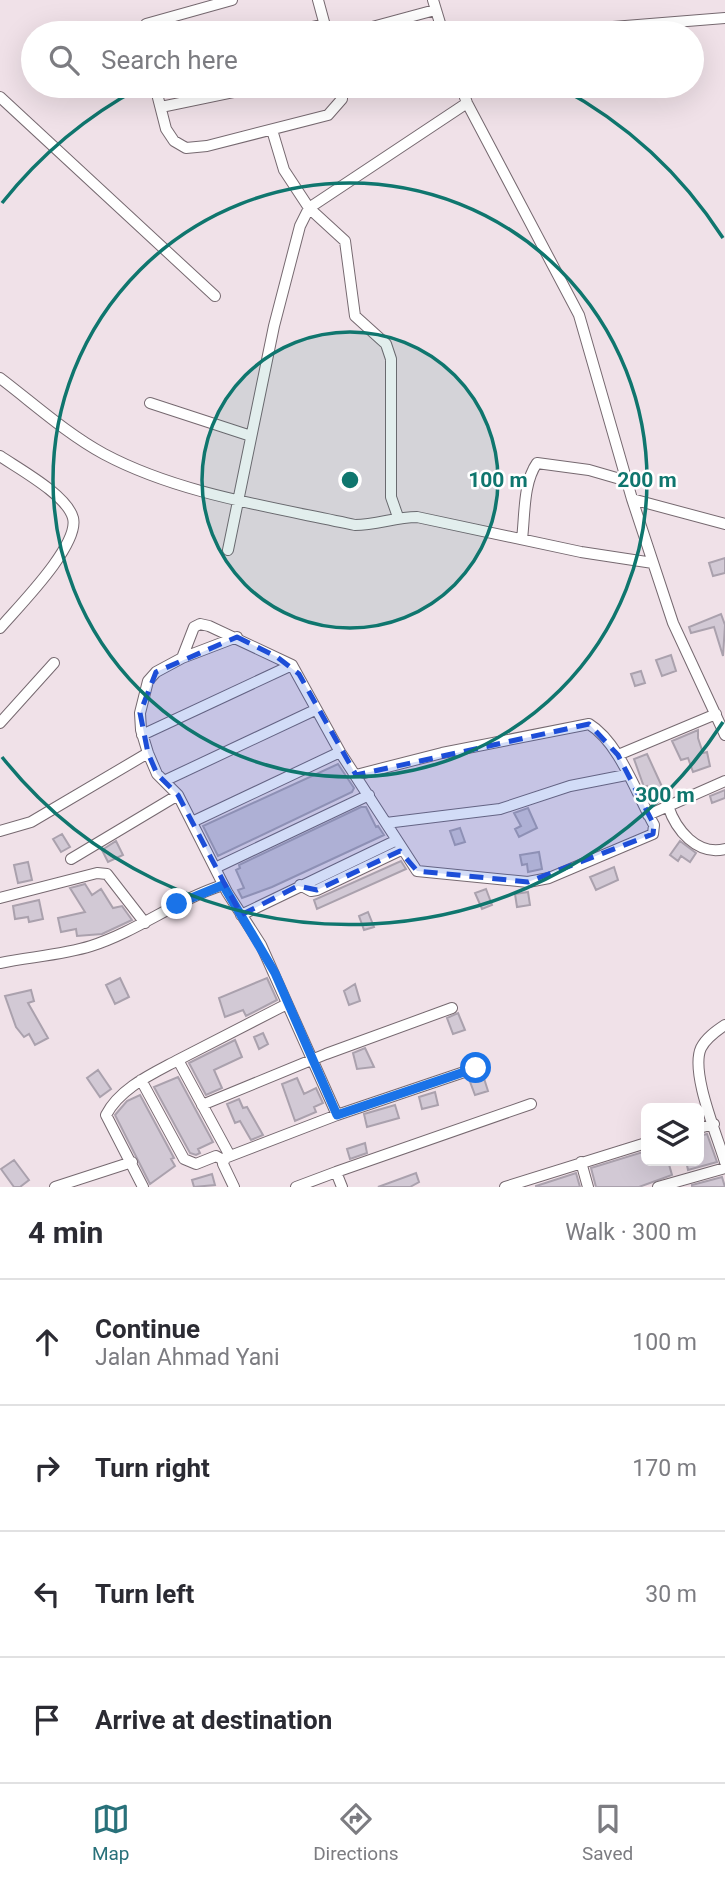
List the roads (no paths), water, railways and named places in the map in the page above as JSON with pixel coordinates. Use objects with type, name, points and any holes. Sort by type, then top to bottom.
[{"type":"street","points":[[157,21],[232,0]]},
{"type":"street","points":[[318,0],[324,21]]},
{"type":"street","points":[[386,21],[434,5]]},
{"type":"street","points":[[688,21],[725,18]]},
{"type":"street","points":[[0,97],[215,296]]},
{"type":"street","points":[[158,98],[166,129],[174,141],[186,148],[207,146],[328,115],[342,98]]},
{"type":"street","points":[[161,107],[205,98]]},
{"type":"street","points":[[465,98],[579,316],[626,481],[673,623],[724,730]]},
{"type":"street","points":[[228,550],[274,326],[300,226],[309,208],[467,103]]},
{"type":"street","points":[[272,130],[284,170],[309,208],[345,241],[355,316],[386,344],[391,359],[391,497],[398,517]]},
{"type":"street","points":[[0,378],[100,452],[133,468],[238,499],[355,525],[379,525],[398,517],[417,517],[653,563]]},
{"type":"street","points":[[150,402],[251,436]]},
{"type":"street","points":[[0,456],[44,485],[65,504],[73,517],[73,534],[63,552],[0,628]]},
{"type":"street","points":[[522,539],[531,471],[537,463],[589,470],[626,481]]},
{"type":"street","points":[[632,499],[725,524]]},
{"type":"street","points":[[182,659],[194,627],[200,624],[237,637],[292,665],[340,752],[369,795],[398,846],[417,871],[528,882],[549,878],[653,834],[654,825],[618,755],[599,730],[589,724],[442,753],[356,775]]},
{"type":"street","points":[[237,637],[156,672],[148,681],[140,713],[142,735],[157,774],[178,795],[223,885],[275,973],[337,1115]]},
{"type":"street","points":[[0,723],[54,663]]},
{"type":"street","points":[[142,735],[292,665]]},
{"type":"street","points":[[164,781],[315,710]]},
{"type":"street","points":[[618,755],[716,714]]},
{"type":"street","points":[[192,822],[340,752]]},
{"type":"street","points":[[0,831],[31,822],[148,753]]},
{"type":"street","points":[[386,823],[500,810],[570,786],[626,775]]},
{"type":"street","points":[[648,815],[725,781]]},
{"type":"street","points":[[71,859],[178,795]]},
{"type":"street","points":[[215,868],[369,795]]},
{"type":"street","points":[[668,806],[679,830],[693,842],[709,850],[725,849]]},
{"type":"street","points":[[242,915],[300,885],[398,846]]},
{"type":"street","points":[[0,898],[97,873],[107,874],[145,923]]},
{"type":"street","points":[[0,963],[90,946],[223,885]]},
{"type":"street","points":[[143,1187],[106,1115],[113,1103],[141,1080],[287,1004]]},
{"type":"street","points":[[202,1105],[452,1008]]},
{"type":"street","points":[[725,1025],[707,1039],[698,1059],[701,1084],[725,1162]]},
{"type":"street","points":[[178,1060],[227,1158],[234,1187]]},
{"type":"street","points":[[141,1080],[184,1159],[196,1164],[216,1156],[227,1158],[337,1115],[476,1068]]},
{"type":"street","points":[[296,1187],[531,1104]]},
{"type":"street","points":[[704,1127],[714,1124]]},
{"type":"street","points":[[505,1187],[641,1144]]},
{"type":"street","points":[[55,1187],[132,1162]]},
{"type":"street","points":[[581,1162],[589,1187]]},
{"type":"street","points":[[658,1187],[725,1168]]},
{"type":"street","points":[[336,1172],[342,1187]]}]
